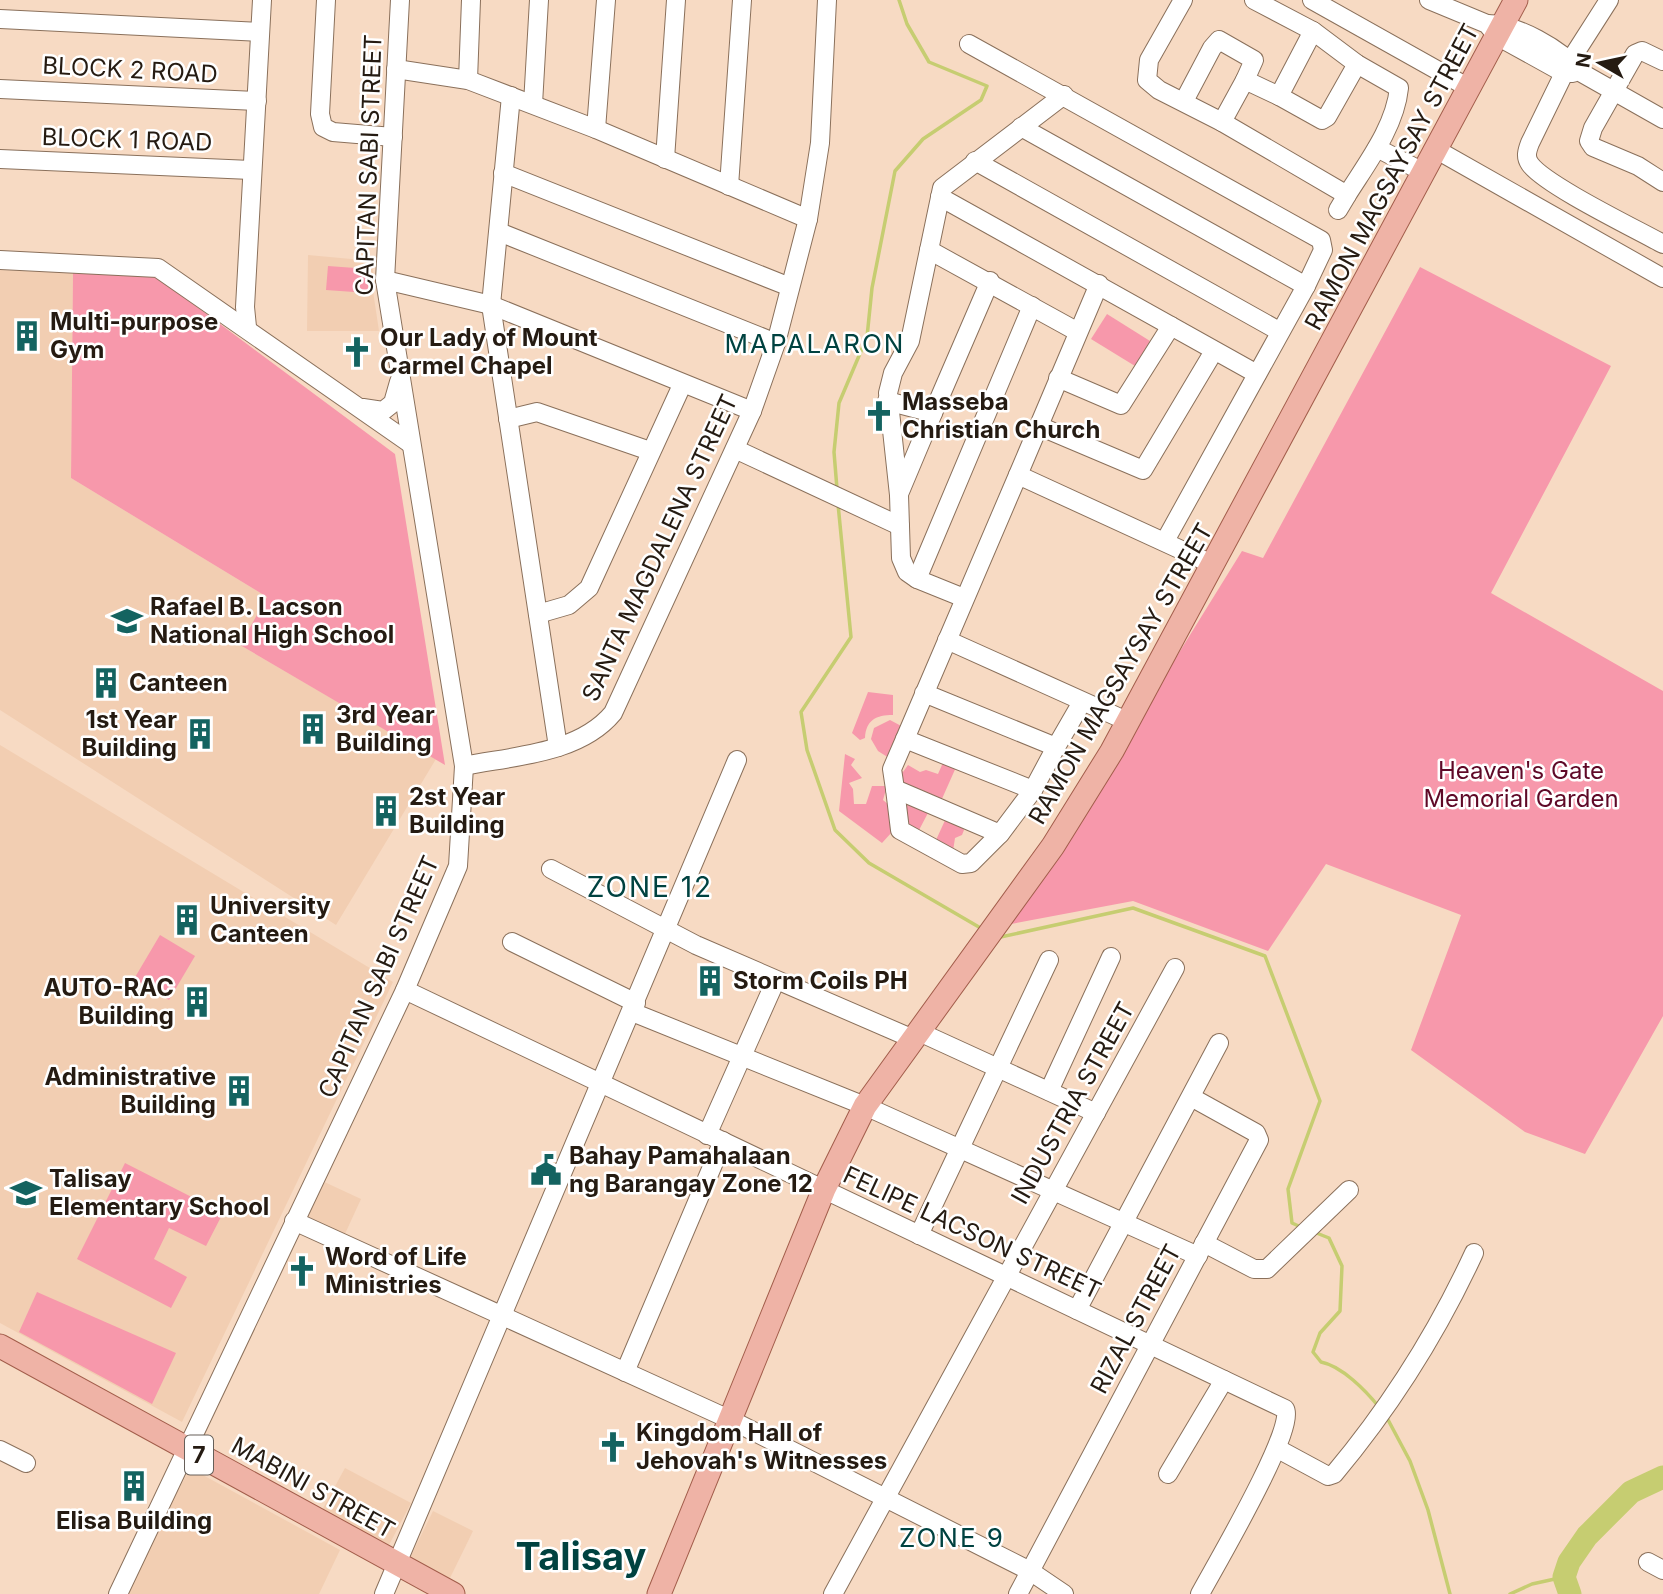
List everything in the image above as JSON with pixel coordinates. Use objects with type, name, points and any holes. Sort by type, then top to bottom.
[{"type":"main road","name":"RAMON MAGSAYSAY STREET","points":[[659,1594],[824,1189],[865,1106],[914,1034],[1053,846],[1129,722],[1425,173],[1469,88],[1496,28],[1516,0]]},
{"type":"main road","name":"MABINI STREET","points":[[0,1346],[453,1594]]},
{"type":"street","points":[[247,327],[251,170],[261,0]]},
{"type":"street","points":[[326,0],[320,114],[323,127],[333,132],[393,137]]},
{"type":"street","name":"CAPITAN SABI STREET","points":[[118,1594],[185,1448],[405,990],[455,878],[460,855],[464,766],[385,280],[400,0]]},
{"type":"street","points":[[468,79],[471,0]]},
{"type":"street","points":[[533,104],[539,0]]},
{"type":"street","points":[[596,129],[606,0]]},
{"type":"street","points":[[665,159],[676,0]]},
{"type":"street","points":[[729,186],[742,0]]},
{"type":"street","name":"SANTA MAGDALENA STREET","points":[[464,766],[558,747],[590,735],[613,713],[752,411],[776,343],[808,219],[820,143],[827,0]]},
{"type":"street","points":[[1183,0],[1147,70],[1147,80],[1153,86],[1222,122],[1343,202],[1377,148],[1396,105],[1399,88],[1357,64],[1313,31],[1254,0]]},
{"type":"street","points":[[1312,0],[1469,88]]},
{"type":"street","points":[[1429,0],[1467,7],[1496,28],[1614,89],[1663,119]]},
{"type":"street","points":[[1609,0],[1526,153],[1528,162],[1558,185],[1663,244]]},
{"type":"street","points":[[0,19],[260,32]]},
{"type":"street","points":[[1279,96],[1313,31]]},
{"type":"street","points":[[1184,101],[1219,40],[1254,60],[1222,122]]},
{"type":"street","points":[[969,44],[1313,233],[1321,240],[1323,250],[1306,286],[1165,541]]},
{"type":"street","points":[[1663,61],[1642,51],[1635,54],[1614,89],[1589,141],[1593,147],[1638,166],[1663,182]]},
{"type":"street","points":[[1245,80],[1322,120],[1327,117],[1357,64]]},
{"type":"street","points":[[396,69],[468,79],[596,129],[808,219]]},
{"type":"street","name":"BLOCK 2 ROAD","points":[[0,89],[257,101]]},
{"type":"street","points":[[964,598],[917,579],[903,565],[899,495],[887,401],[893,373],[910,341],[942,188],[1064,95]]},
{"type":"street","points":[[511,96],[491,305],[558,747]]},
{"type":"street","points":[[1020,127],[1306,286]]},
{"type":"street","points":[[1377,148],[1425,173]]},
{"type":"street","points":[[1437,150],[1663,278]]},
{"type":"street","name":"BLOCK 1 ROAD","points":[[0,159],[251,170]]},
{"type":"street","points":[[975,161],[1279,331]]},
{"type":"street","points":[[503,173],[790,287]]},
{"type":"street","points":[[940,197],[1257,374]]},
{"type":"street","points":[[499,232],[776,343]]},
{"type":"street","points":[[929,250],[990,281],[1077,332]]},
{"type":"street","points":[[0,260],[158,268],[247,327],[411,444]]},
{"type":"street","points":[[385,280],[491,305],[682,385],[752,411]]},
{"type":"street","points":[[899,495],[990,281]]},
{"type":"street","points":[[1082,702],[1033,790],[1000,834],[971,863],[962,864],[900,830],[892,769],[1099,284]]},
{"type":"street","points":[[917,579],[1032,306]]},
{"type":"street","points":[[1058,378],[1121,405],[1171,326]]},
{"type":"street","points":[[1039,426],[1143,470],[1214,351]]},
{"type":"street","points":[[355,405],[383,411],[393,403],[400,374]]},
{"type":"street","points":[[538,614],[569,605],[589,588],[682,385]]},
{"type":"street","points":[[887,401],[933,413]]},
{"type":"street","points":[[508,419],[537,412],[650,451]]},
{"type":"street","points":[[735,449],[900,526]]},
{"type":"street","points":[[1018,475],[1214,565]]},
{"type":"street","points":[[947,640],[1129,722]]},
{"type":"street","points":[[924,693],[1056,747]]},
{"type":"street","points":[[905,739],[1033,790]]},
{"type":"street","points":[[384,1594],[737,760]]},
{"type":"street","points":[[895,789],[1000,834]]},
{"type":"street","points":[[551,869],[666,930],[775,982],[998,1068],[1096,1113]]},
{"type":"street","points":[[512,942],[634,1007],[743,1059],[865,1106],[1125,1223],[1261,1271],[1282,1257],[1349,1190]]},
{"type":"street","points":[[1049,1091],[1111,957]]},
{"type":"street","points":[[919,1235],[1049,960]]},
{"type":"street","name":"INDUSTRIA STREET","points":[[833,1594],[1175,968]]},
{"type":"street","points":[[625,1371],[743,1059],[775,982]]},
{"type":"street","name":"FELIPE LACSON STREET","points":[[405,990],[1007,1276],[1288,1413],[1278,1448]]},
{"type":"street","points":[[1077,1310],[1219,1043]]},
{"type":"street","name":"RIZAL STREET","points":[[1018,1594],[1259,1136],[1191,1097]]},
{"type":"street","points":[[294,1221],[731,1420],[1030,1571],[1064,1594]]},
{"type":"street","points":[[1200,1594],[1278,1448],[1332,1476],[1386,1408],[1448,1311],[1475,1253]]},
{"type":"street","points":[[1168,1474],[1224,1380]]},
{"type":"street","points":[[0,1450],[26,1463]]},
{"type":"shaded area","points":[[308,255],[373,261],[373,291],[379,331],[307,331]]},
{"type":"shaded area","name":"Rafael B. Lacson National High School","points":[[0,270],[73,273],[71,478],[267,597],[240,645],[436,759],[336,925],[0,710]]},
{"type":"shaded area","points":[[0,745],[393,982],[182,1422],[0,1323]]},
{"type":"shaded area","points":[[318,1179],[361,1199],[344,1236],[301,1217]]},
{"type":"shaded area","points":[[190,1468],[340,1550],[319,1594],[124,1594]]},
{"type":"shaded area","points":[[345,1468],[411,1503],[389,1545],[322,1510]]},
{"type":"shaded area","points":[[433,1511],[473,1531],[450,1578],[410,1558]]},
{"type":"green space","points":[[328,266],[369,269],[368,293],[326,290]]},
{"type":"green space","name":"Heaven's Gate Memorial Garden","points":[[1420,267],[1611,366],[1491,593],[1663,691],[1663,1016],[1585,1154],[1525,1132],[1411,1050],[1461,915],[1326,864],[1268,951],[1133,901],[1011,924],[1242,551],[1263,558]]},
{"type":"green space","points":[[73,273],[157,277],[395,454],[445,765],[240,645],[267,597],[71,478]]},
{"type":"green space","points":[[1107,314],[1150,341],[1135,366],[1091,339]]},
{"type":"green space","points":[[868,692],[893,695],[893,715],[873,720],[867,727],[865,738],[860,740],[852,733]]},
{"type":"green space","points":[[890,720],[905,728],[889,758],[878,751],[871,739],[874,728]]},
{"type":"green space","points":[[845,754],[855,759],[851,765],[862,778],[849,783],[853,789],[854,804],[866,804],[872,786],[887,786],[883,800],[890,806],[892,832],[882,843],[839,811]]},
{"type":"green space","points":[[945,758],[957,765],[941,801],[897,788],[899,767],[903,772],[908,765],[920,772],[926,770],[938,774]]},
{"type":"green space","points":[[903,796],[929,811],[918,832],[936,840],[947,816],[961,824],[964,830],[962,835],[955,838],[953,851],[901,828]]},
{"type":"green space","points":[[160,935],[195,956],[169,1000],[134,979]]},
{"type":"green space","points":[[125,1163],[223,1213],[206,1246],[169,1228],[154,1259],[187,1277],[171,1308],[77,1259]]},
{"type":"green space","points":[[37,1292],[176,1353],[152,1404],[19,1332]]},
{"type":"waterway","points":[[837,489],[834,452],[839,403],[867,337],[872,288],[895,171],[923,139],[981,100],[987,86],[929,62],[907,24],[899,0]]},
{"type":"waterway","points":[[838,504],[851,637],[801,712],[807,750],[835,830],[869,863],[984,930]]},
{"type":"waterway","points":[[996,938],[1133,908],[1265,956],[1320,1101],[1288,1189],[1292,1223],[1303,1228]]},
{"type":"waterway","points":[[1314,1232],[1329,1238],[1342,1266],[1340,1311],[1320,1333],[1313,1352],[1321,1362],[1337,1368],[1353,1380],[1379,1407]]},
{"type":"waterway","points":[[1386,1416],[1410,1461],[1428,1510],[1450,1594]]},
{"type":"waterway","points":[[1570,1594],[1564,1577],[1569,1562],[1587,1536],[1631,1492],[1663,1477]]},
{"type":"waterway","points":[[1510,1594],[1532,1584],[1564,1577]]},
{"type":"place","name":"Multi-purpose Gym","points":[[27,336]]},
{"type":"place","name":"Our Lady of Mount Carmel Chapel","points":[[357,352]]},
{"type":"place","name":"Masseba Christian Church","points":[[879,416]]},
{"type":"place","name":"Rafael B. Lacson National High School","points":[[127,621]]},
{"type":"place","name":"Canteen","points":[[106,683]]},
{"type":"place","name":"3rd Year Building","points":[[313,729]]},
{"type":"place","name":"1st Year Building","points":[[200,734]]},
{"type":"place","name":"2st Year Building","points":[[386,811]]},
{"type":"place","name":"University Canteen","points":[[187,920]]},
{"type":"place","name":"Storm Coils PH","points":[[710,981]]},
{"type":"place","name":"AUTO-RAC Building","points":[[197,1002]]},
{"type":"place","name":"Administrative Building","points":[[239,1091]]},
{"type":"place","name":"Bahay Pamahalaan ng Barangay Zone 12","points":[[546,1170]]},
{"type":"place","name":"Talisay Elementary School","points":[[26,1193]]},
{"type":"place","name":"Word of Life Ministries","points":[[302,1271]]},
{"type":"place","name":"Kingdom Hall of Jehovah's Witnesses","points":[[613,1447]]},
{"type":"place","name":"Elisa Building","points":[[134,1486]]},
{"type":"district","name":"MAPALARON","points":[[815,344]]},
{"type":"district","name":"ZONE 12","points":[[650,887]]},
{"type":"district","name":"ZONE 9","points":[[952,1538]]},
{"type":"district","name":"Talisay","points":[[581,1557]]}]
